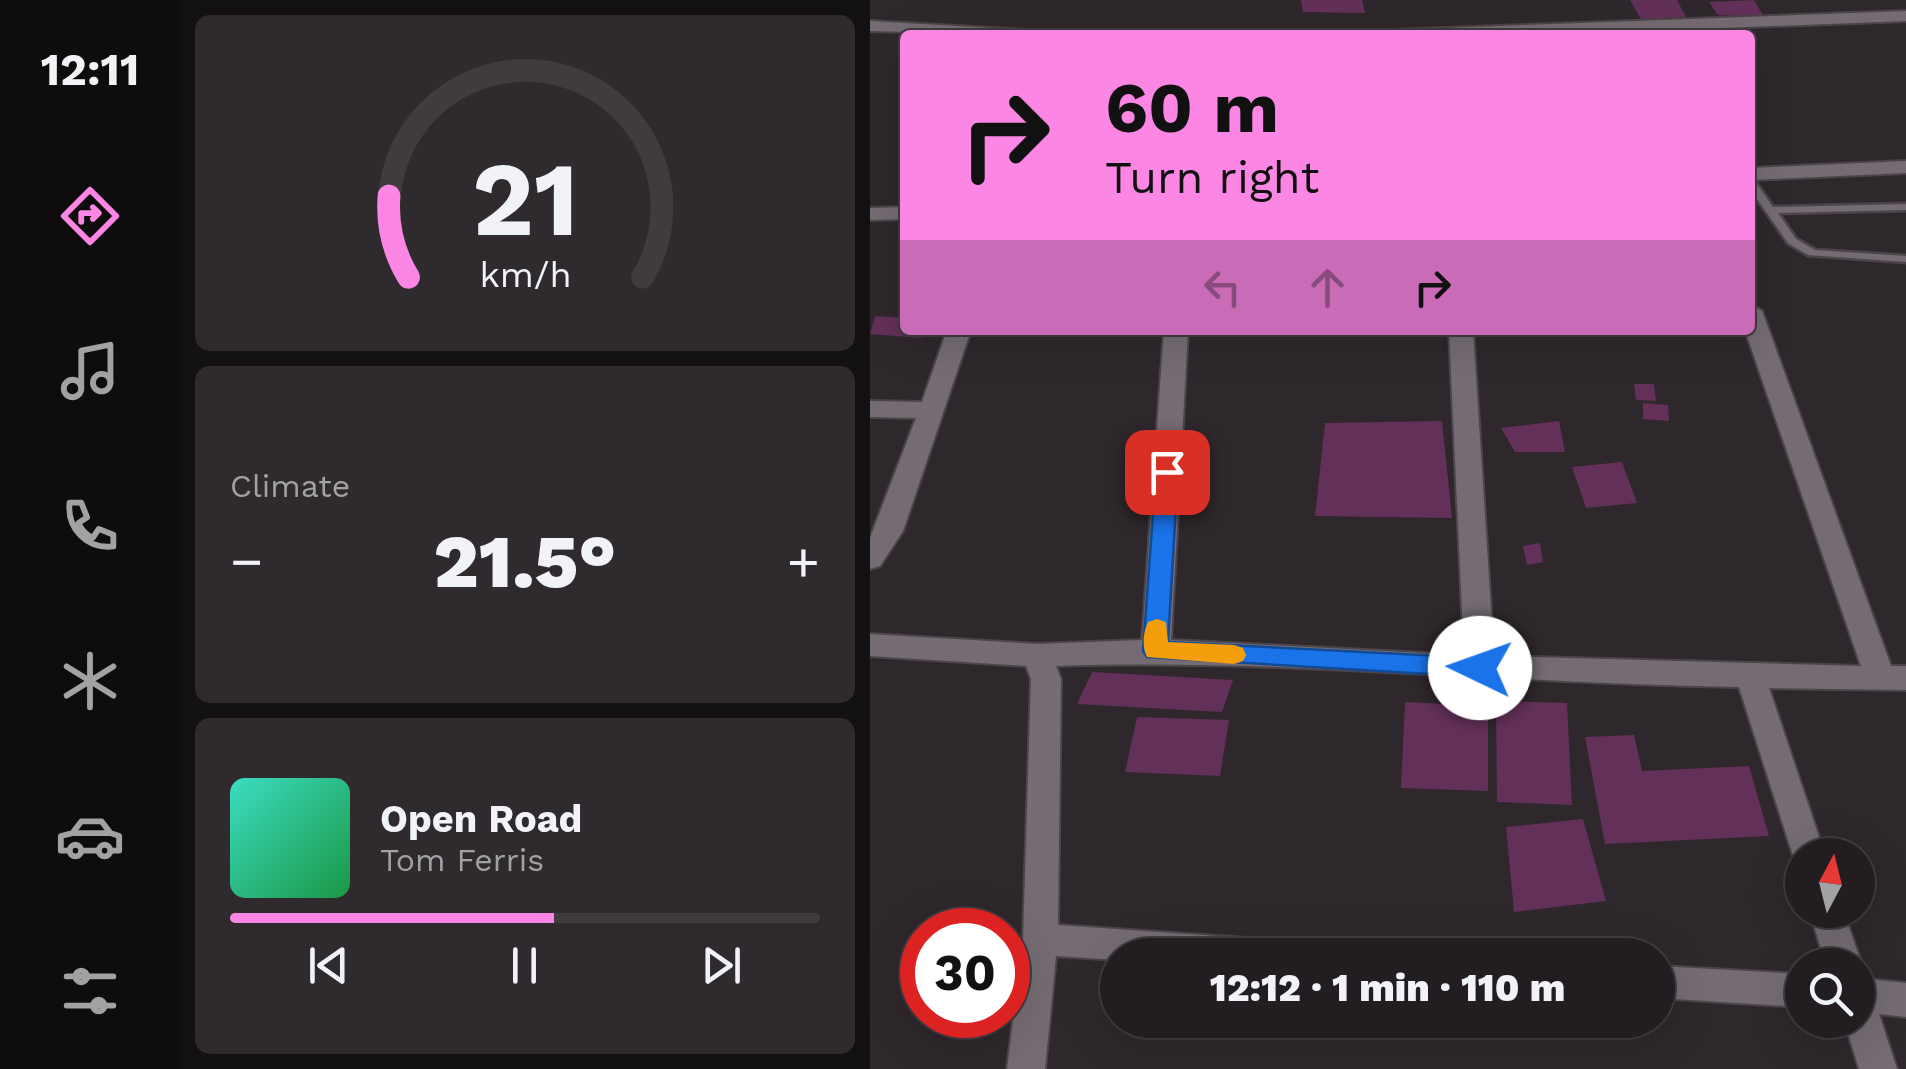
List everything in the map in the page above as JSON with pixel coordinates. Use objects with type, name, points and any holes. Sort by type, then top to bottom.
[{"type":"street","points":[[1616,0],[1632,30]]},
{"type":"street","points":[[1651,30],[1906,16]]},
{"type":"street","points":[[870,26],[938,30]]},
{"type":"street","points":[[1755,174],[1906,166]]},
{"type":"street","points":[[870,214],[900,213]]},
{"type":"street","points":[[870,646],[1037,655],[1156,651],[1480,668],[1893,678],[1755,325]]},
{"type":"street","points":[[870,559],[889,531],[957,335]]},
{"type":"street","points":[[1156,651],[1176,335]]},
{"type":"street","points":[[1461,335],[1480,668]]},
{"type":"street","points":[[870,409],[931,410]]},
{"type":"street","points":[[1026,1069],[1040,939],[1046,679],[1037,655]]},
{"type":"street","points":[[1750,676],[1802,838]]},
{"type":"street","points":[[1040,939],[1100,943]]},
{"type":"street","points":[[1675,983],[1785,990]]},
{"type":"street","points":[[1875,997],[1906,1000]]},
{"type":"street","points":[[1868,1038],[1878,1069]]},
{"type":"lane","points":[[1755,189],[1792,241],[1812,253],[1906,259]]},
{"type":"lane","points":[[1770,210],[1906,208]]},
{"type":"building","points":[[1301,0],[1362,0],[1365,13],[1303,12]]},
{"type":"building","points":[[1630,0],[1677,0],[1686,17],[1641,19]]},
{"type":"building","points":[[1754,0],[1764,17],[1718,15],[1709,2]]},
{"type":"building","points":[[875,316],[900,318],[900,335],[923,335],[921,338],[870,334]]},
{"type":"building","points":[[1634,384],[1654,384],[1656,401],[1636,400]]},
{"type":"building","points":[[1643,403],[1668,405],[1669,421],[1643,419]]},
{"type":"building","points":[[1442,421],[1452,518],[1315,516],[1325,423]]},
{"type":"building","points":[[1559,421],[1565,452],[1515,452],[1501,428]]},
{"type":"building","points":[[1622,462],[1637,503],[1586,508],[1572,467]]},
{"type":"building","points":[[1540,543],[1543,562],[1527,565],[1523,546]]},
{"type":"building","points":[[1092,672],[1233,680],[1222,712],[1077,704]]},
{"type":"building","points":[[1496,701],[1567,703],[1572,805],[1497,802]]},
{"type":"building","points":[[1405,702],[1488,706],[1488,791],[1401,788]]},
{"type":"building","points":[[1137,717],[1229,720],[1220,776],[1125,772]]},
{"type":"building","points":[[1634,735],[1642,771],[1749,766],[1769,836],[1605,844],[1585,737]]},
{"type":"building","points":[[1583,819],[1606,901],[1514,912],[1506,827]]},
{"type":"slow traffic","points":[[1157,628],[1156,651],[1234,655]]},
{"type":"route","points":[[1167,472],[1156,651],[1480,668]]}]
